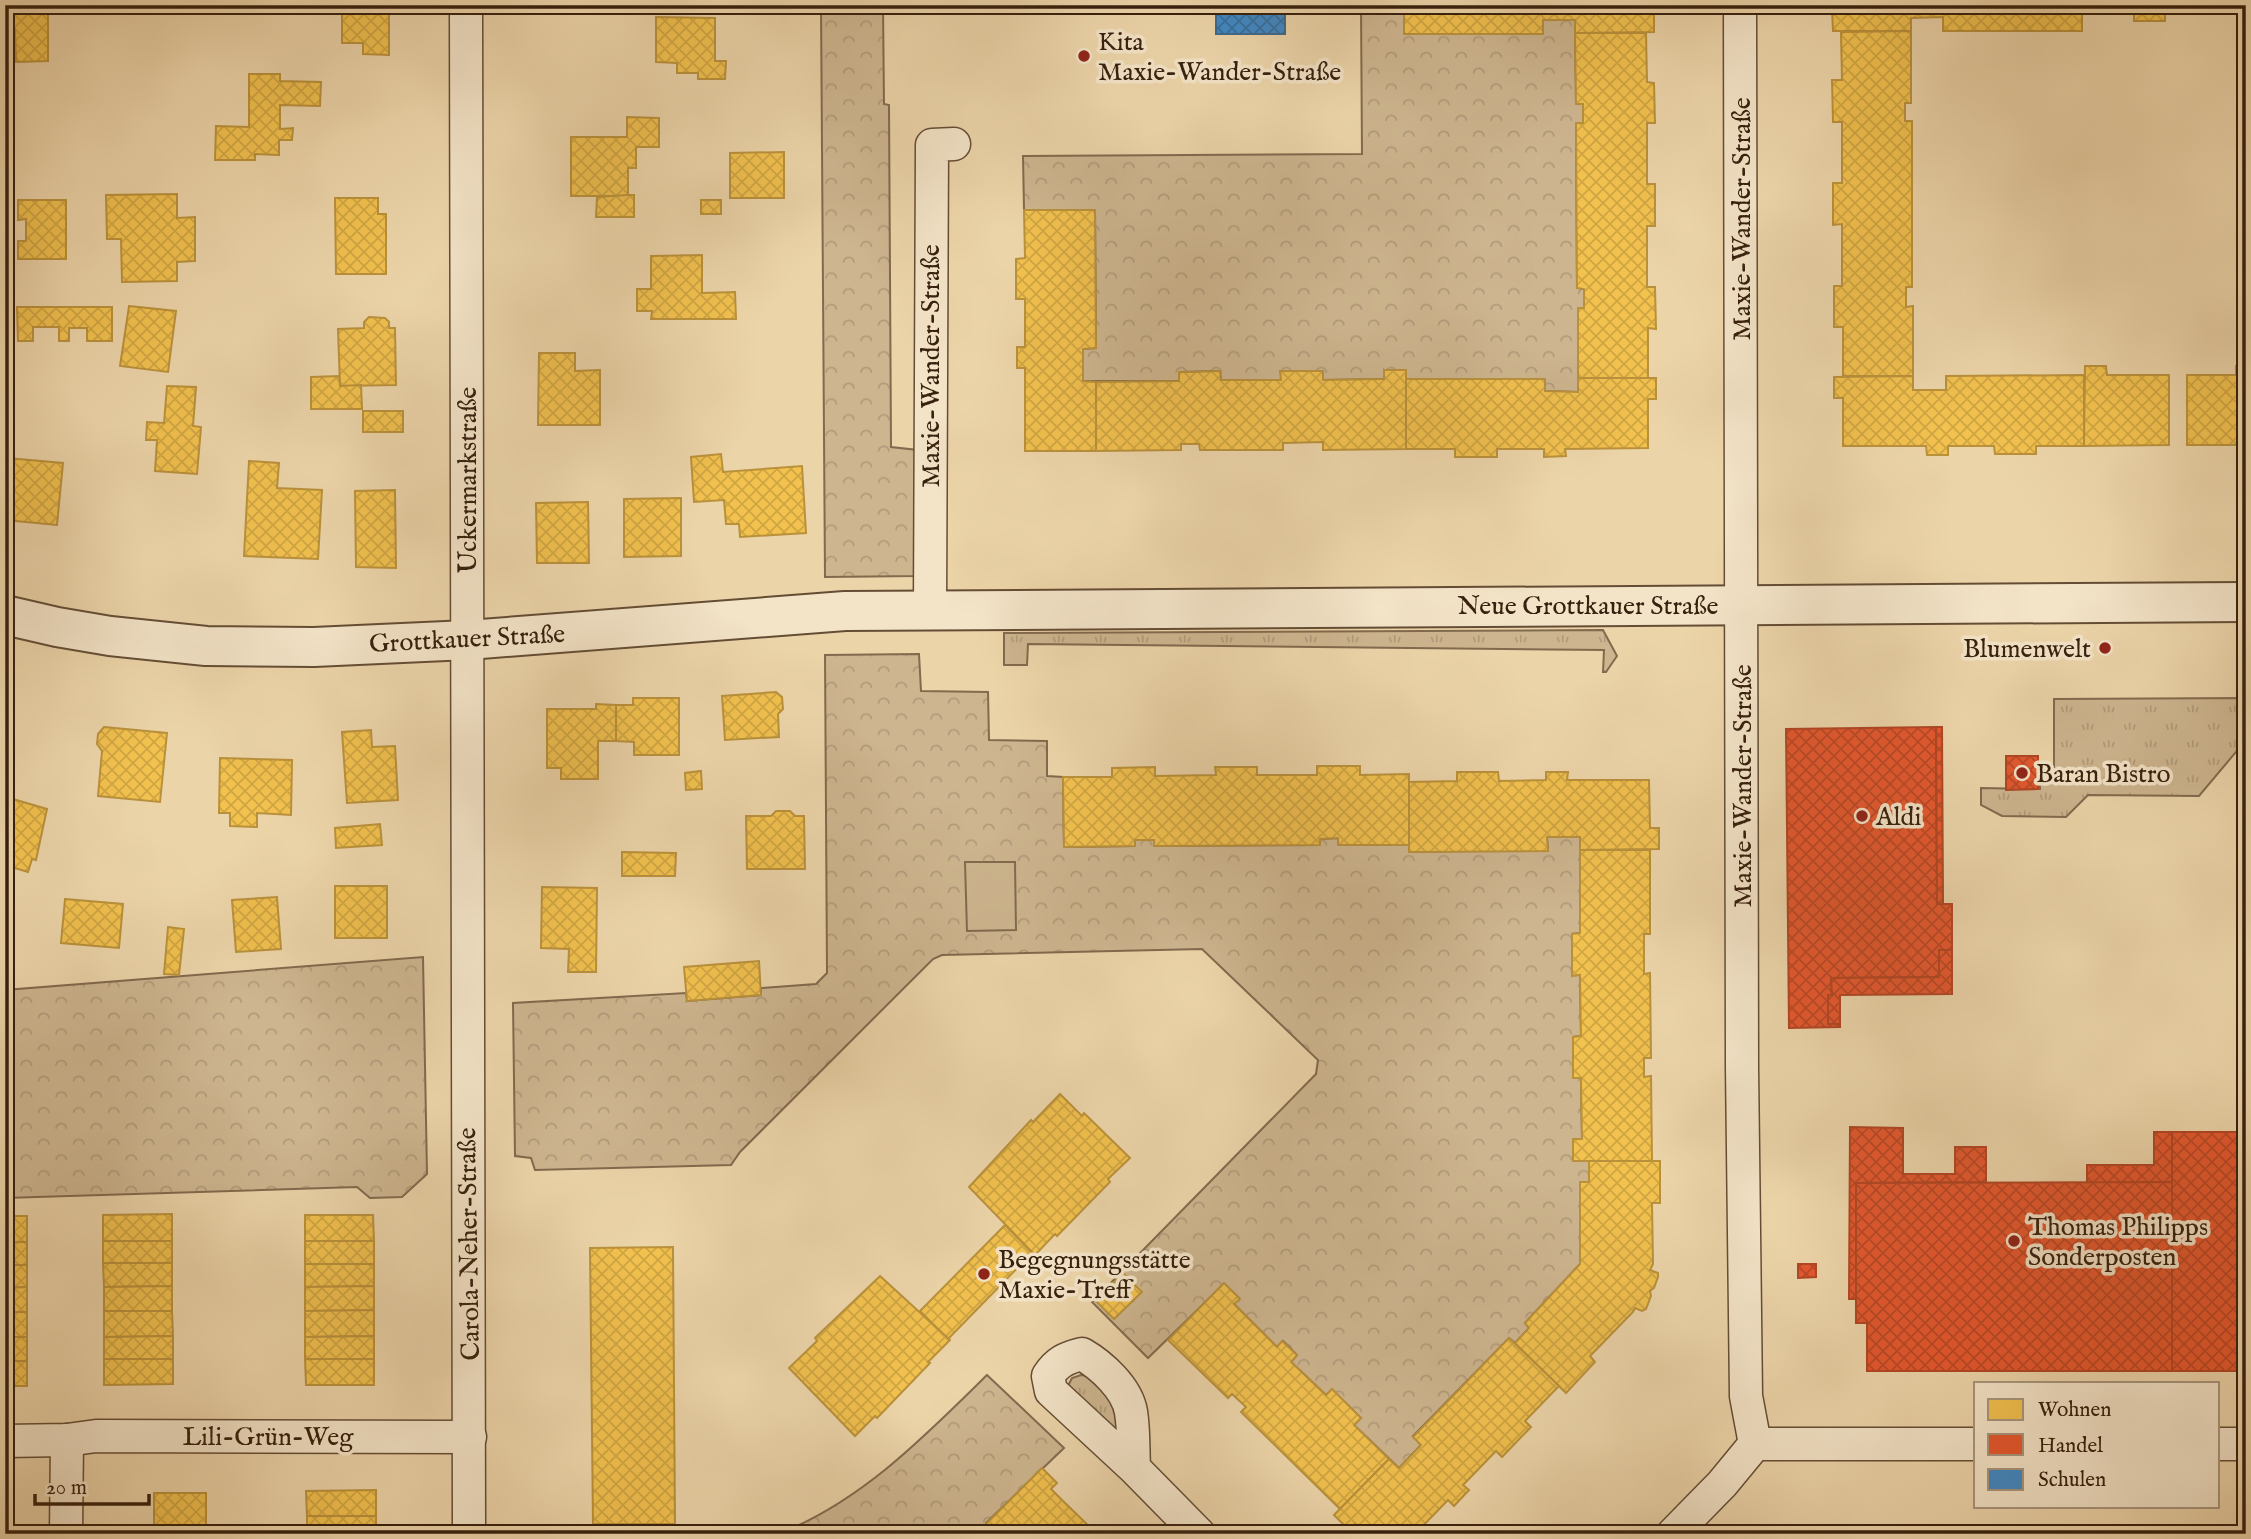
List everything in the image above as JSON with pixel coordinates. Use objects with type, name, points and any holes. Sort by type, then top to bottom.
[{"type":"street","name":"Uckermarkstraße","points":[[466,5],[467,954]]},
{"type":"street","name":"Maxie-Wander-Straße","points":[[1740,5],[1742,1067],[1746,1396],[1755,1444]]},
{"type":"street","name":"Maxie-Wander-Straße","points":[[930,609],[932,145],[954,144]]},
{"type":"street","name":"Neue Grottkauer Straße","points":[[930,609],[2246,602]]},
{"type":"street","name":"Grottkauer Straße","points":[[5,615],[110,636],[206,646],[314,647],[468,640],[845,611],[930,609]]},
{"type":"street","name":"Carola-Neher-Straße","points":[[467,954],[469,1534]]},
{"type":"street","name":"Lili-Grün-Weg","points":[[5,1441],[67,1440],[96,1436],[470,1437]]},
{"type":"street","points":[[66,1534],[67,1440]]},
{"type":"street","points":[[1672,1534],[1722,1484],[1755,1444],[1974,1444]]},
{"type":"street","points":[[2220,1444],[2246,1444]]},
{"type":"street","points":[[1134,1468],[1199,1534]]},
{"type":"green space","points":[[821,5],[883,5],[884,104],[889,105],[891,447],[918,450],[917,576],[825,577]]},
{"type":"green space","points":[[1361,5],[1404,5],[1404,34],[1543,34],[1543,20],[1575,20],[1576,103],[1583,104],[1583,123],[1576,123],[1577,288],[1584,289],[1584,308],[1578,308],[1578,392],[1545,391],[1545,379],[1406,379],[1384,370],[1384,379],[1323,380],[1323,371],[1281,371],[1281,380],[1221,380],[1220,371],[1179,372],[1179,381],[1083,381],[1083,349],[1096,348],[1095,210],[1024,210],[1023,156],[1362,154]]},
{"type":"green space","points":[[1603,630],[1617,656],[1606,672],[1603,672],[1604,650],[1028,644],[1027,665],[1004,665],[1004,633]]},
{"type":"green space","points":[[919,654],[921,691],[988,692],[989,740],[1047,741],[1047,776],[1063,777],[1064,847],[1135,846],[1135,840],[1154,840],[1155,846],[1320,845],[1320,839],[1338,838],[1338,845],[1409,845],[1409,852],[1548,850],[1547,837],[1580,837],[1580,933],[1572,934],[1572,975],[1580,975],[1581,1036],[1573,1037],[1573,1078],[1581,1078],[1582,1139],[1589,1161],[1589,1182],[1581,1182],[1580,1264],[1525,1323],[1529,1328],[1515,1343],[1509,1338],[1413,1436],[1421,1445],[1399,1468],[1354,1425],[1361,1418],[1332,1390],[1326,1395],[1291,1362],[1297,1355],[1283,1341],[1277,1347],[1234,1304],[1239,1298],[1224,1284],[1148,1358],[1092,1302],[1316,1074],[1318,1060],[1202,949],[942,955],[933,959],[740,1152],[731,1165],[535,1170],[531,1158],[515,1156],[513,1003],[686,993],[687,1001],[761,995],[761,988],[816,984],[827,973],[825,655]]},
{"type":"green space","points":[[2246,698],[2246,740],[2199,796],[2088,795],[2066,817],[2002,816],[1981,805],[1981,788],[2040,789],[2039,772],[2054,768],[2054,699]]},
{"type":"green space","points":[[965,862],[1015,862],[1016,930],[967,931]]},
{"type":"green space","points":[[423,957],[427,1174],[402,1197],[370,1198],[357,1187],[5,1198],[5,990]]},
{"type":"green space","points":[[987,1375],[1064,1448],[986,1523],[996,1534],[778,1534],[837,1504],[864,1486],[916,1444]]},
{"type":"green space","points":[[1088,1376],[1120,1407],[1121,1437],[1070,1392],[1069,1384],[1072,1378]]},
{"type":"building: Wohnen","points":[[5,5],[48,5],[48,61],[16,62],[15,29],[5,29]]},
{"type":"building: Wohnen","points":[[342,5],[389,5],[389,55],[363,54],[363,43],[342,43]]},
{"type":"building: Wohnen","points":[[568,5],[603,5],[603,9],[568,10]]},
{"type":"building: Wohnen","points":[[1404,5],[1646,5],[1646,11],[1654,11],[1654,32],[1575,33],[1575,20],[1543,20],[1543,34],[1404,34]]},
{"type":"building: Wohnen","points":[[1841,5],[2082,5],[2082,31],[1943,31],[1943,17],[1911,18],[1911,31],[1833,31],[1832,9],[1841,9]]},
{"type":"building: Wohnen","points":[[2134,5],[2165,5],[2165,21],[2134,21]]},
{"type":"building: Wohnen","points":[[656,17],[715,18],[715,61],[726,61],[725,79],[698,79],[698,73],[677,73],[677,63],[656,62]]},
{"type":"building: Wohnen","points":[[1911,31],[1911,103],[1905,103],[1905,121],[1912,121],[1912,287],[1906,287],[1906,307],[1913,306],[1913,376],[1843,376],[1843,327],[1834,327],[1834,286],[1842,286],[1842,224],[1833,225],[1833,183],[1842,183],[1842,122],[1833,122],[1832,80],[1842,80],[1841,32]]},
{"type":"building: Wohnen","points":[[1575,33],[1646,33],[1647,82],[1654,83],[1655,123],[1647,123],[1647,184],[1655,184],[1655,226],[1647,226],[1647,287],[1655,287],[1656,329],[1648,328],[1648,378],[1578,378],[1578,308],[1584,308],[1584,289],[1577,288],[1576,123],[1583,123],[1583,104],[1576,104]]},
{"type":"building: Wohnen","points":[[249,74],[280,74],[280,81],[321,82],[320,106],[280,105],[280,129],[293,128],[292,140],[279,140],[279,155],[255,154],[255,160],[215,160],[216,126],[249,127]]},
{"type":"building: Wohnen","points":[[627,117],[659,118],[659,147],[636,147],[636,168],[628,168],[628,196],[571,196],[571,137],[627,137]]},
{"type":"building: Wohnen","points":[[784,152],[784,198],[730,198],[730,153]]},
{"type":"building: Wohnen","points":[[177,194],[177,218],[195,217],[195,261],[177,262],[177,281],[122,282],[121,239],[107,239],[106,195]]},
{"type":"building: Wohnen","points":[[634,195],[634,217],[596,217],[597,197]]},
{"type":"building: Wohnen","points":[[335,198],[378,198],[378,214],[386,214],[386,274],[336,274]]},
{"type":"building: Wohnen","points":[[18,200],[66,200],[66,259],[18,259],[18,241],[26,241],[26,219],[18,220]]},
{"type":"building: Wohnen","points":[[701,200],[721,200],[721,214],[701,214]]},
{"type":"building: Wohnen","points":[[1024,210],[1095,210],[1096,348],[1083,349],[1083,381],[1096,382],[1096,451],[1025,451],[1025,368],[1017,368],[1017,347],[1025,347],[1025,299],[1016,299],[1016,259],[1025,258]]},
{"type":"building: Wohnen","points":[[702,255],[702,293],[735,292],[736,319],[651,319],[652,311],[637,311],[637,289],[651,289],[651,256]]},
{"type":"building: Wohnen","points":[[129,306],[176,311],[168,372],[120,366]]},
{"type":"building: Wohnen","points":[[17,307],[112,307],[112,341],[87,341],[87,328],[69,328],[69,341],[59,341],[59,327],[33,327],[33,341],[18,341]]},
{"type":"building: Wohnen","points":[[369,317],[385,318],[389,322],[389,328],[395,328],[396,385],[340,386],[338,329],[364,328],[364,322]]},
{"type":"building: Wohnen","points":[[539,353],[575,353],[575,371],[600,370],[600,425],[538,425]]},
{"type":"building: Wohnen","points":[[2246,365],[2246,445],[2187,445],[2187,375],[2236,375],[2236,366]]},
{"type":"building: Wohnen","points":[[2085,366],[2106,366],[2107,375],[2169,375],[2169,445],[2084,446]]},
{"type":"building: Wohnen","points":[[1384,370],[1406,370],[1406,449],[1323,450],[1323,442],[1283,443],[1283,450],[1200,450],[1199,444],[1181,444],[1181,450],[1096,451],[1096,382],[1179,381],[1179,372],[1220,371],[1221,380],[1281,380],[1280,371],[1323,371],[1323,380],[1384,379]]},
{"type":"building: Wohnen","points":[[2084,375],[2084,446],[2036,446],[2036,454],[1995,454],[1994,446],[1948,446],[1948,455],[1927,455],[1926,446],[1843,446],[1843,398],[1834,398],[1834,377],[1913,376],[1913,390],[1946,390],[1946,376]]},
{"type":"building: Wohnen","points":[[339,376],[340,386],[361,385],[362,409],[311,409],[311,377]]},
{"type":"building: Wohnen","points":[[1578,378],[1656,378],[1656,399],[1648,399],[1648,448],[1565,449],[1566,456],[1544,457],[1544,449],[1497,449],[1497,457],[1455,457],[1455,449],[1406,449],[1406,379],[1545,379],[1545,391],[1578,392]]},
{"type":"building: Wohnen","points":[[167,386],[196,387],[193,426],[201,427],[197,474],[155,471],[157,440],[146,440],[147,422],[164,423]]},
{"type":"building: Wohnen","points":[[363,411],[403,411],[403,432],[363,432]]},
{"type":"building: Wohnen","points":[[721,454],[723,472],[802,466],[806,533],[740,537],[739,524],[726,524],[724,500],[694,502],[691,457]]},
{"type":"building: Wohnen","points":[[7,458],[63,463],[57,525],[5,520]]},
{"type":"building: Wohnen","points":[[249,461],[279,463],[277,488],[322,490],[318,559],[244,556]]},
{"type":"building: Wohnen","points":[[395,490],[396,568],[356,567],[355,491]]},
{"type":"building: Wohnen","points":[[681,498],[681,556],[624,557],[624,499]]},
{"type":"building: Wohnen","points":[[588,502],[589,563],[537,563],[536,503]]},
{"type":"building: Wohnen","points":[[776,692],[782,697],[783,709],[778,714],[779,737],[725,740],[722,696]]},
{"type":"building: Wohnen","points":[[633,698],[679,698],[679,755],[634,755],[634,742],[616,741],[616,705],[633,705]]},
{"type":"building: Wohnen","points":[[596,704],[616,705],[616,741],[598,741],[598,779],[561,779],[561,768],[547,768],[547,709],[596,709]]},
{"type":"building: Wohnen","points":[[104,727],[167,733],[160,802],[98,796],[102,751],[97,744],[98,734]]},
{"type":"building: Wohnen","points":[[371,730],[372,747],[395,746],[398,800],[347,803],[342,732]]},
{"type":"building: Wohnen","points":[[220,758],[292,760],[291,815],[257,813],[257,827],[230,826],[230,813],[219,813]]},
{"type":"building: Wohnen","points":[[1317,766],[1360,766],[1360,775],[1409,774],[1409,845],[1338,845],[1338,838],[1320,839],[1320,845],[1154,846],[1154,840],[1135,840],[1135,846],[1064,847],[1063,777],[1112,777],[1112,768],[1155,767],[1155,776],[1216,775],[1215,767],[1257,767],[1257,775],[1317,775]]},
{"type":"building: Wohnen","points":[[701,771],[702,789],[686,790],[685,773]]},
{"type":"building: Wohnen","points":[[1457,772],[1498,772],[1499,781],[1546,780],[1546,772],[1568,772],[1567,780],[1649,780],[1650,828],[1659,828],[1659,849],[1580,850],[1580,837],[1547,837],[1548,851],[1409,852],[1409,782],[1457,781]]},
{"type":"building: Wohnen","points":[[5,778],[11,780],[6,797],[47,809],[36,860],[32,859],[28,872],[5,865],[10,848],[5,846]]},
{"type":"building: Wohnen","points":[[776,811],[790,811],[795,816],[804,816],[805,869],[747,869],[746,816],[771,816]]},
{"type":"building: Wohnen","points":[[380,824],[382,845],[336,848],[335,828]]},
{"type":"building: Wohnen","points":[[1580,850],[1650,850],[1650,934],[1644,934],[1644,974],[1650,973],[1651,1058],[1644,1058],[1644,1077],[1651,1076],[1652,1161],[1573,1161],[1573,1139],[1582,1139],[1581,1078],[1573,1078],[1573,1037],[1581,1036],[1580,975],[1572,976],[1572,934],[1580,933]]},
{"type":"building: Wohnen","points":[[622,852],[676,853],[675,876],[622,876]]},
{"type":"building: Wohnen","points":[[335,886],[387,886],[387,938],[335,938]]},
{"type":"building: Wohnen","points":[[542,887],[597,888],[596,972],[568,972],[569,949],[541,948]]},
{"type":"building: Wohnen","points":[[277,897],[281,949],[236,952],[232,900]]},
{"type":"building: Wohnen","points":[[65,899],[123,904],[119,948],[61,943]]},
{"type":"building: Wohnen","points":[[168,927],[184,929],[179,975],[164,974]]},
{"type":"building: Wohnen","points":[[759,961],[761,995],[687,1001],[684,967]]},
{"type":"building: Wohnen","points":[[1060,1094],[1082,1116],[1084,1113],[1130,1158],[1108,1179],[1110,1182],[1035,1255],[969,1187],[1031,1120],[1033,1122]]},
{"type":"building: Wohnen","points":[[1589,1161],[1660,1161],[1660,1203],[1652,1203],[1653,1264],[1650,1270],[1658,1273],[1658,1277],[1650,1291],[1646,1309],[1642,1311],[1635,1308],[1590,1356],[1595,1362],[1566,1393],[1515,1343],[1529,1328],[1525,1323],[1580,1264],[1580,1182],[1589,1182]]},
{"type":"building: Wohnen","points":[[172,1214],[172,1241],[103,1241],[103,1215]]},
{"type":"building: Wohnen","points":[[305,1215],[373,1215],[374,1241],[305,1241]]},
{"type":"building: Wohnen","points":[[5,1216],[27,1216],[27,1242],[5,1242]]},
{"type":"building: Wohnen","name":"Begegnungsstätte Maxie-Treff","points":[[1005,1225],[1032,1253],[948,1339],[920,1311]]},
{"type":"building: Wohnen","points":[[103,1241],[172,1241],[172,1263],[103,1263]]},
{"type":"building: Wohnen","points":[[305,1241],[374,1241],[374,1264],[305,1264]]},
{"type":"building: Wohnen","points":[[5,1242],[27,1242],[27,1265],[5,1265]]},
{"type":"building: Wohnen","points":[[673,1247],[675,1524],[593,1524],[590,1248]]},
{"type":"building: Wohnen","points":[[103,1263],[172,1263],[172,1286],[104,1287]]},
{"type":"building: Wohnen","points":[[305,1264],[374,1264],[374,1286],[305,1287]]},
{"type":"building: Wohnen","points":[[5,1265],[27,1265],[27,1287],[5,1288]]},
{"type":"building: Wohnen","points":[[1123,1273],[1142,1292],[1114,1319],[1096,1301]]},
{"type":"building: Wohnen","points":[[880,1276],[950,1340],[877,1418],[875,1416],[855,1436],[789,1368],[817,1341],[815,1338]]},
{"type":"building: Wohnen","points":[[1224,1283],[1240,1299],[1234,1304],[1277,1347],[1282,1341],[1297,1355],[1291,1362],[1326,1395],[1332,1389],[1361,1418],[1354,1425],[1389,1459],[1340,1509],[1241,1412],[1246,1407],[1232,1394],[1228,1398],[1168,1340]]},
{"type":"building: Wohnen","points":[[172,1286],[172,1311],[104,1311],[104,1287]]},
{"type":"building: Wohnen","points":[[374,1286],[374,1310],[305,1311],[305,1287]]},
{"type":"building: Wohnen","points":[[27,1287],[27,1312],[5,1312],[5,1288]]},
{"type":"building: Wohnen","points":[[374,1310],[374,1336],[305,1337],[305,1311]]},
{"type":"building: Wohnen","points":[[104,1311],[172,1311],[173,1336],[104,1337]]},
{"type":"building: Wohnen","points":[[5,1312],[27,1312],[27,1337],[5,1337]]},
{"type":"building: Wohnen","points":[[173,1336],[173,1359],[104,1359],[104,1337]]},
{"type":"building: Wohnen","points":[[374,1336],[374,1359],[305,1359],[305,1337]]},
{"type":"building: Wohnen","points":[[5,1337],[27,1337],[27,1361],[5,1361]]},
{"type":"building: Wohnen","points":[[1509,1338],[1559,1386],[1525,1421],[1531,1427],[1502,1457],[1496,1451],[1463,1485],[1469,1490],[1454,1506],[1448,1500],[1415,1534],[1366,1534],[1355,1524],[1349,1530],[1334,1515],[1389,1459],[1399,1468],[1421,1445],[1413,1437]]},
{"type":"building: Wohnen","points":[[104,1359],[173,1359],[173,1384],[104,1385]]},
{"type":"building: Wohnen","points":[[305,1359],[374,1359],[374,1385],[306,1385]]},
{"type":"building: Wohnen","points":[[5,1361],[27,1361],[27,1386],[5,1386]]},
{"type":"building: Wohnen","points":[[1042,1468],[1057,1483],[1051,1489],[1095,1532],[1100,1526],[1108,1534],[996,1534],[986,1524]]},
{"type":"building: Wohnen","points":[[376,1490],[376,1516],[307,1516],[306,1491]]},
{"type":"building: Wohnen","points":[[154,1493],[206,1493],[206,1528],[154,1528]]},
{"type":"building: Wohnen","points":[[307,1516],[376,1516],[376,1534],[307,1534]]},
{"type":"building: Wohnen","points":[[154,1528],[223,1528],[223,1534],[154,1534]]},
{"type":"building: Wohnen","points":[[2033,1529],[2053,1529],[2053,1534],[2032,1534]]},
{"type":"building: Wohnen","points":[[2100,1529],[2142,1529],[2142,1534],[2100,1534]]},
{"type":"building: Wohnen","points":[[2191,1529],[2213,1529],[2213,1534],[2191,1534]]},
{"type":"building: Wohnen","points":[[1905,1530],[1949,1530],[1949,1534],[1906,1534]]},
{"type":"building: Wohnen","points":[[1949,1530],[1970,1530],[1970,1534],[1949,1534]]},
{"type":"building: Handel","name":"Aldi","points":[[1936,727],[1937,904],[1952,904],[1952,950],[1939,950],[1939,977],[1831,978],[1832,995],[1828,995],[1828,1024],[1840,1024],[1840,1027],[1789,1028],[1786,729]]},
{"type":"building: Handel","points":[[1936,727],[1942,727],[1943,904],[1937,904]]},
{"type":"building: Handel","name":"Baran Bistro","points":[[2006,756],[2038,756],[2038,789],[2006,790]]},
{"type":"building: Handel","points":[[1939,950],[1952,950],[1952,994],[1840,995],[1840,1024],[1828,1024],[1828,995],[1832,995],[1831,978],[1939,977]]},
{"type":"building: Handel","points":[[1850,1127],[1903,1128],[1903,1174],[1955,1174],[1955,1147],[1986,1147],[1986,1182],[1856,1183],[1856,1299],[1849,1299]]},
{"type":"building: Handel","points":[[2154,1132],[2172,1132],[2172,1182],[2087,1183],[2087,1165],[2154,1165]]},
{"type":"building: Handel","points":[[2172,1132],[2246,1132],[2246,1371],[2172,1371]]},
{"type":"building: Handel","name":"Thomas Philipps Sonderposten","points":[[2172,1182],[2172,1371],[1867,1371],[1867,1323],[1856,1323],[1856,1183]]},
{"type":"building: Handel","points":[[1798,1264],[1816,1264],[1816,1277],[1798,1278]]},
{"type":"building: Schulen","points":[[1216,5],[1285,5],[1285,34],[1216,34]]},
{"type":"place","name":"Kita Maxie-Wander-Straße","points":[[1084,56]]},
{"type":"place","name":"Blumenwelt","points":[[2105,648]]},
{"type":"place","name":"Baran Bistro","points":[[2022,773]]},
{"type":"place","name":"Aldi","points":[[1862,816]]},
{"type":"place","name":"Thomas Philipps Sonderposten","points":[[2014,1241]]},
{"type":"place","name":"Begegnungsstätte Maxie-Treff","points":[[984,1274]]}]
